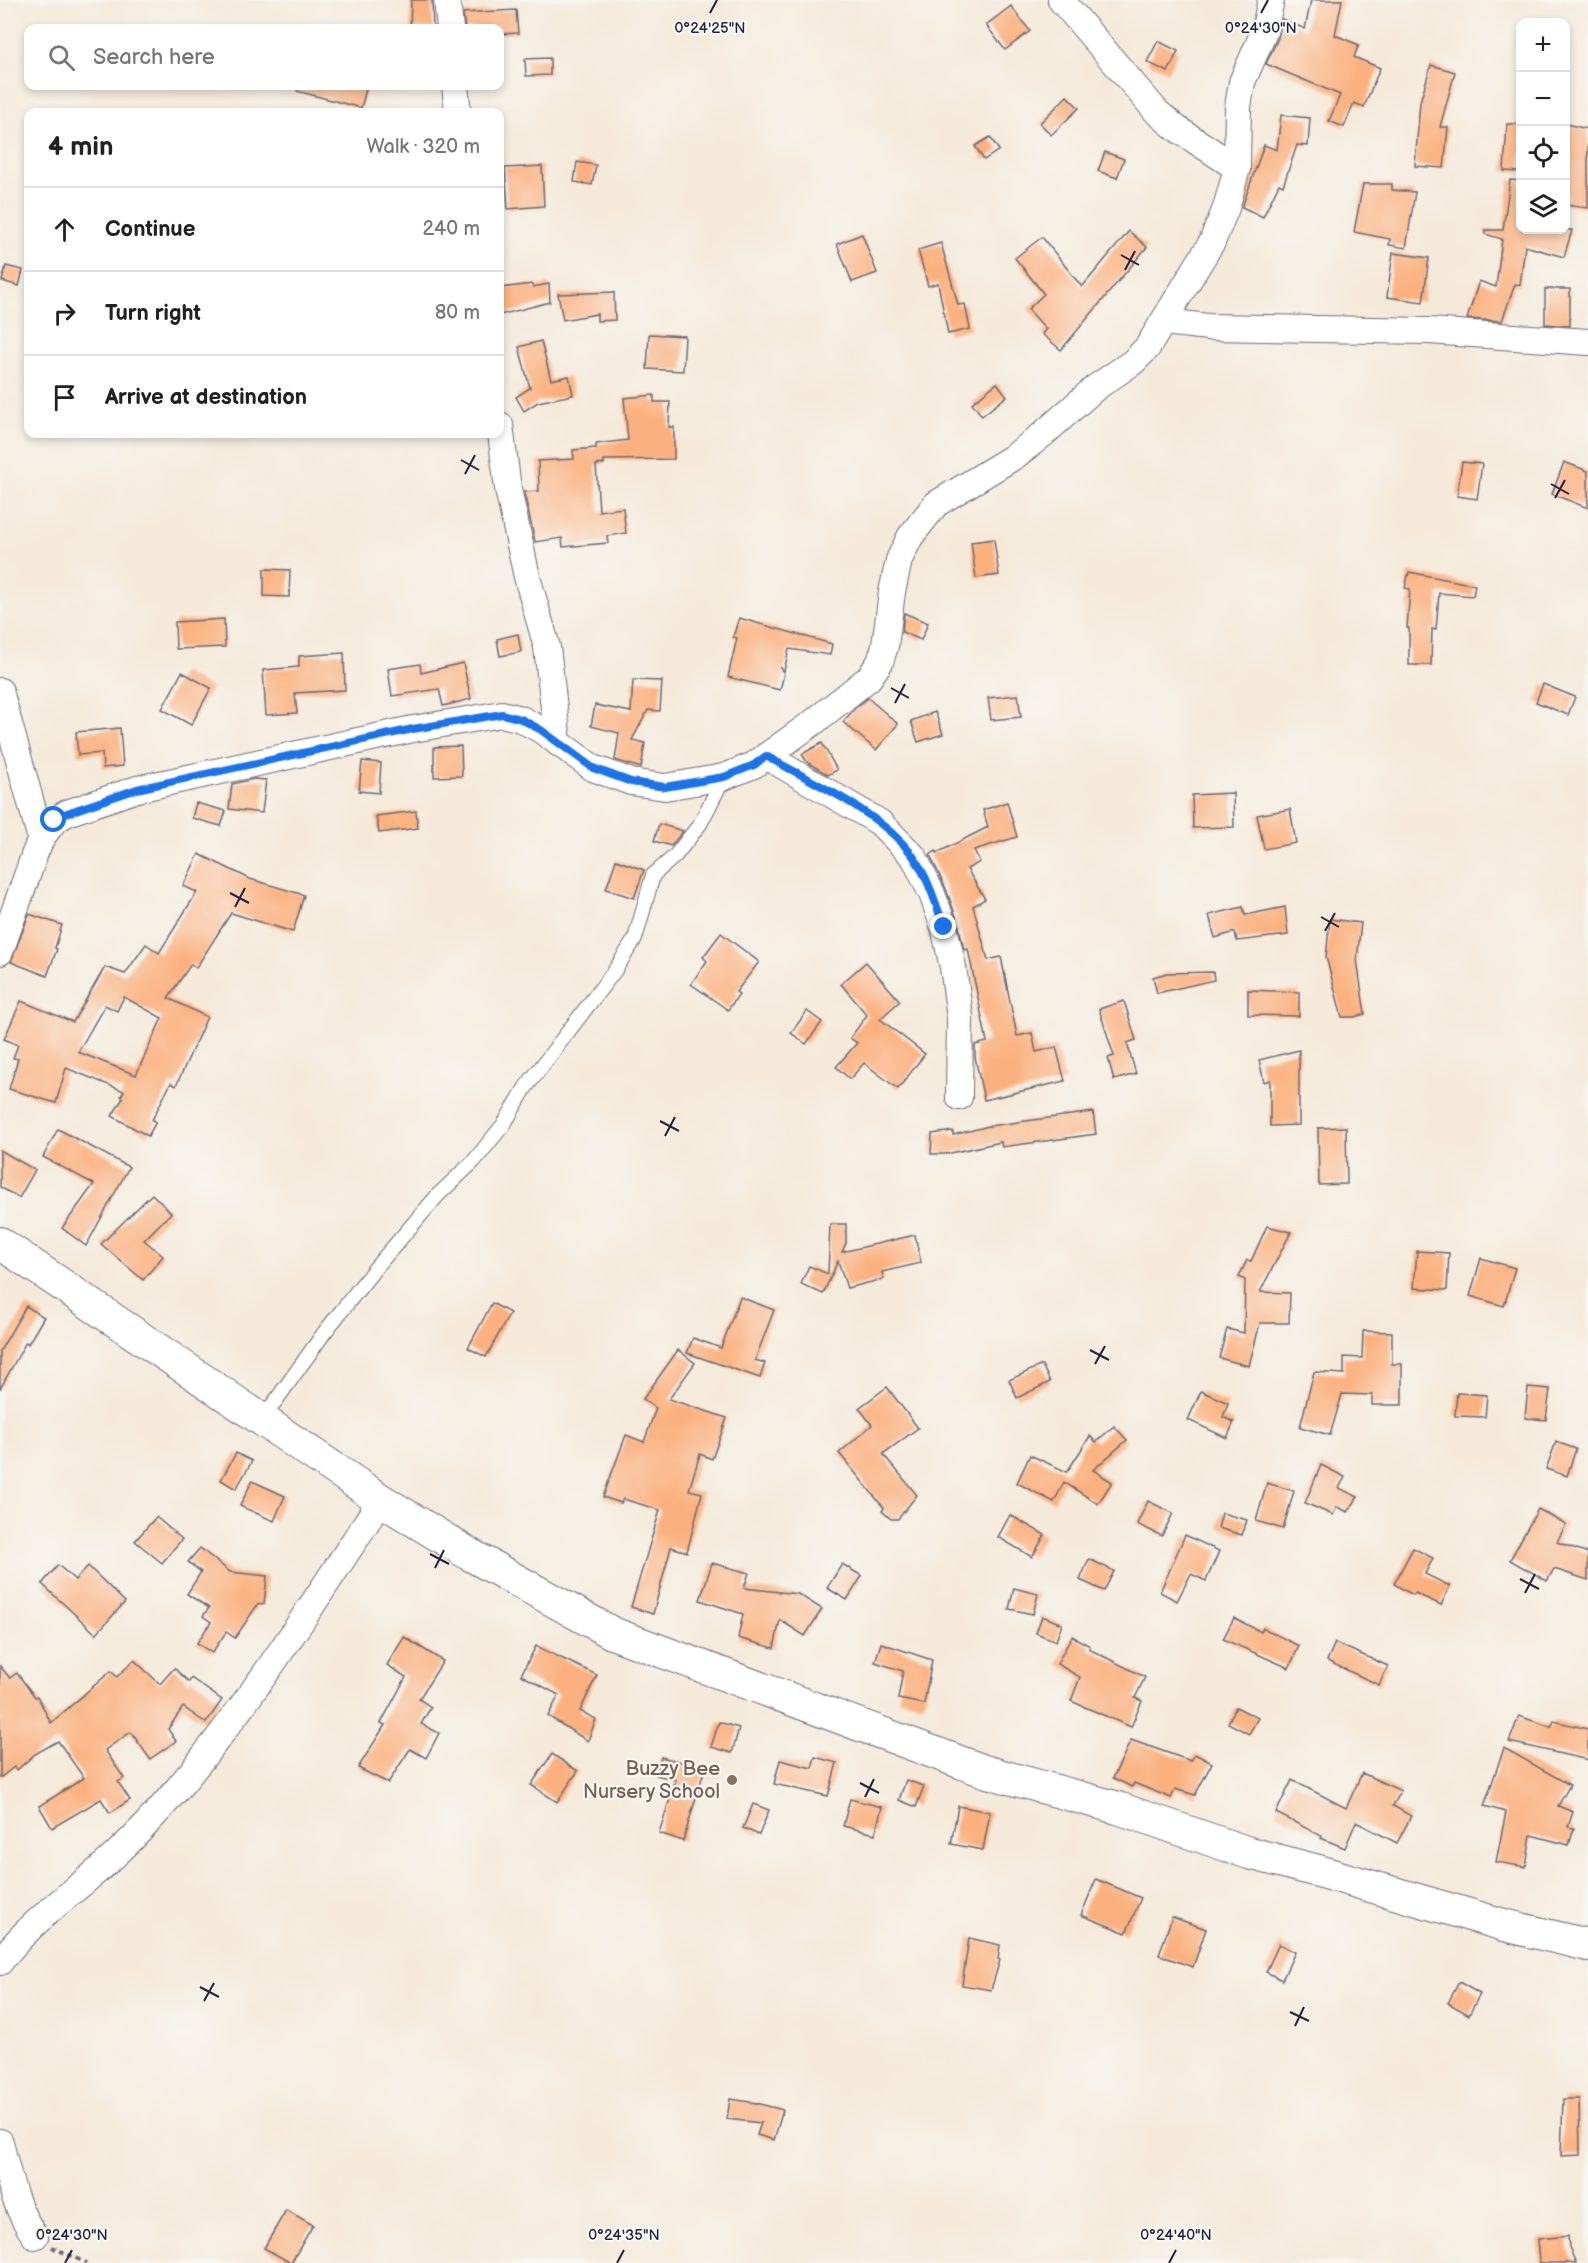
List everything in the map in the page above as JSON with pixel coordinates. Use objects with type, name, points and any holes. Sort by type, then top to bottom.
[{"type":"street","points":[[447,0],[450,24]]},
{"type":"street","points":[[1061,0],[1157,112],[1237,168]]},
{"type":"street","points":[[0,952],[41,839],[54,820],[67,813],[137,789],[413,729],[502,714],[521,719],[541,730],[593,768],[631,782],[665,787],[724,777],[754,765],[814,721],[869,678],[879,662],[885,646],[899,560],[910,537],[936,504],[1014,456],[1042,435],[1095,388],[1133,362],[1147,348],[1164,322],[1212,242],[1226,208],[1237,168],[1238,107],[1242,82],[1264,32],[1271,0]]},
{"type":"street","points":[[455,90],[458,108]]},
{"type":"street","points":[[1164,322],[1208,327],[1429,331],[1588,342]]},
{"type":"street","points":[[502,438],[508,489],[527,577],[547,648],[558,743]]},
{"type":"street","points":[[0,691],[41,839]]},
{"type":"street","points":[[766,756],[879,822],[914,857],[932,894],[944,927],[953,967],[960,1017],[959,1097]]},
{"type":"street","points":[[0,1243],[381,1500],[469,1554],[612,1633],[984,1771],[1118,1808],[1249,1853],[1504,1925],[1588,1945]]},
{"type":"street","points":[[0,1962],[40,1918],[114,1857],[178,1788],[274,1663],[381,1500]]},
{"type":"street","points":[[0,2142],[26,2225],[35,2236]]},
{"type":"lane","points":[[262,1420],[376,1266],[438,1195],[474,1161],[504,1124],[526,1087],[615,970],[635,939],[653,875],[675,856],[700,824],[724,777]]},
{"type":"path","points":[[35,2236],[46,2244],[87,2263]]},
{"type":"building","points":[[411,0],[432,0],[433,24],[410,24]]},
{"type":"building","points":[[1311,0],[1342,0],[1335,35],[1359,45],[1354,57],[1380,68],[1364,107],[1354,103],[1344,127],[1329,121],[1340,95],[1266,64],[1278,38],[1282,19],[1305,29]]},
{"type":"building","points":[[1011,6],[1030,31],[1005,50],[986,25]]},
{"type":"building","points":[[516,10],[518,33],[504,34],[504,24],[464,24],[463,13]]},
{"type":"building","points":[[1158,41],[1178,51],[1168,72],[1147,62]]},
{"type":"building","points":[[550,58],[550,75],[526,76],[525,59]]},
{"type":"building","points":[[1431,65],[1455,72],[1440,127],[1448,127],[1444,168],[1415,166],[1420,102]]},
{"type":"building","points":[[297,90],[366,90],[361,108]]},
{"type":"building","points":[[1067,96],[1079,108],[1051,135],[1040,123]]},
{"type":"building","points":[[1281,115],[1310,118],[1308,146],[1297,145],[1283,186],[1279,184],[1263,217],[1242,207],[1264,145],[1277,150]]},
{"type":"building","points":[[1507,124],[1516,124],[1516,172],[1504,171]]},
{"type":"building","points":[[1570,125],[1588,129],[1588,208],[1570,206]]},
{"type":"building","points":[[990,137],[999,150],[984,160],[975,146]]},
{"type":"building","points":[[1105,152],[1124,159],[1117,178],[1098,171]]},
{"type":"building","points":[[577,162],[596,165],[592,185],[574,182]]},
{"type":"building","points":[[542,166],[544,206],[508,209],[505,168]]},
{"type":"building","points":[[1510,180],[1516,181],[1516,234],[1570,234],[1572,230],[1564,257],[1525,246],[1520,285],[1515,284],[1502,321],[1467,319],[1479,281],[1496,287],[1502,239],[1485,234],[1485,230],[1503,230]]},
{"type":"building","points":[[1363,184],[1392,184],[1392,190],[1415,192],[1406,248],[1389,245],[1390,239],[1354,232]]},
{"type":"building","points":[[1129,231],[1147,247],[1061,350],[1042,334],[1046,329],[1028,309],[1044,294],[1015,258],[1042,237],[1082,287]]},
{"type":"building","points":[[862,234],[877,273],[852,282],[837,244]]},
{"type":"building","points":[[941,243],[958,305],[965,304],[970,329],[948,334],[938,283],[928,286],[918,250]]},
{"type":"building","points":[[1393,253],[1429,258],[1423,302],[1387,297]]},
{"type":"building","points":[[6,266],[23,270],[19,286],[2,281]]},
{"type":"building","points":[[549,284],[550,302],[504,314],[504,288]]},
{"type":"building","points":[[1545,289],[1570,289],[1570,326],[1545,324]]},
{"type":"building","points":[[614,292],[615,320],[597,321],[597,314],[563,320],[558,294]]},
{"type":"building","points":[[649,334],[685,336],[683,371],[647,369]]},
{"type":"building","points":[[541,341],[551,380],[569,376],[573,395],[538,402],[524,411],[516,397],[530,388],[519,347]]},
{"type":"building","points":[[997,383],[1007,396],[982,416],[972,403]]},
{"type":"building","points":[[654,395],[654,402],[670,402],[669,427],[674,427],[674,459],[604,460],[604,464],[596,465],[599,511],[623,508],[626,533],[607,536],[608,543],[563,547],[562,538],[535,542],[524,492],[539,491],[538,461],[574,459],[573,450],[596,448],[596,444],[628,440],[624,398]]},
{"type":"building","points":[[1462,462],[1482,464],[1477,499],[1457,496]]},
{"type":"building","points":[[1564,462],[1588,471],[1588,508],[1552,494]]},
{"type":"building","points":[[994,539],[999,575],[976,578],[971,542]]},
{"type":"building","points":[[264,569],[290,570],[289,597],[264,596]]},
{"type":"building","points":[[1409,572],[1475,585],[1473,596],[1439,593],[1436,630],[1432,629],[1431,665],[1409,665],[1409,628],[1407,628],[1410,589],[1405,588]]},
{"type":"building","points":[[904,613],[928,623],[921,640],[902,632]]},
{"type":"building","points":[[739,618],[832,644],[830,655],[789,649],[784,671],[780,667],[784,674],[780,690],[728,677],[737,638],[733,637]]},
{"type":"building","points":[[224,619],[225,647],[176,649],[175,622]]},
{"type":"building","points":[[518,634],[521,652],[500,656],[497,639]]},
{"type":"building","points":[[344,653],[345,690],[295,693],[297,713],[266,715],[263,670],[299,667],[299,656]]},
{"type":"building","points":[[463,663],[471,699],[443,706],[439,689],[392,696],[388,669],[420,664],[421,673]]},
{"type":"building","points":[[182,672],[211,688],[191,725],[162,709]]},
{"type":"building","points":[[633,680],[662,681],[660,711],[648,710],[632,740],[645,743],[641,768],[615,760],[619,733],[591,726],[595,705],[631,712]]},
{"type":"building","points":[[1543,684],[1575,697],[1568,715],[1536,702]]},
{"type":"building","points":[[1018,695],[1021,717],[991,720],[988,698]]},
{"type":"building","points":[[868,698],[898,724],[876,750],[843,722]]},
{"type":"building","points":[[935,712],[943,734],[918,742],[911,721]]},
{"type":"building","points":[[120,728],[123,766],[103,768],[102,753],[78,755],[76,732]]},
{"type":"building","points":[[822,743],[837,770],[828,775],[807,762],[802,754]]},
{"type":"building","points":[[461,746],[462,776],[434,777],[434,747]]},
{"type":"building","points":[[362,761],[381,763],[379,793],[359,791]]},
{"type":"building","points":[[254,779],[266,780],[262,813],[229,809],[232,784]]},
{"type":"building","points":[[1233,793],[1234,827],[1193,828],[1192,795]]},
{"type":"building","points":[[1007,802],[1017,837],[974,850],[980,862],[967,869],[985,899],[973,906],[988,960],[1001,957],[1017,1036],[1032,1033],[1036,1052],[1056,1047],[1065,1081],[984,1100],[975,1057],[975,1045],[987,1042],[968,949],[964,950],[958,922],[930,855],[988,827],[983,810]]},
{"type":"building","points":[[196,803],[226,811],[221,826],[192,818]]},
{"type":"building","points":[[1290,809],[1296,843],[1264,849],[1257,815]]},
{"type":"building","points":[[416,811],[418,828],[379,833],[376,816]]},
{"type":"building","points":[[659,824],[683,831],[671,846],[654,841]]},
{"type":"building","points":[[199,854],[250,879],[304,895],[293,932],[231,913],[196,968],[191,964],[168,998],[207,1017],[176,1086],[171,1083],[152,1120],[156,1122],[148,1136],[112,1116],[123,1098],[121,1096],[124,1091],[66,1068],[56,1103],[9,1089],[18,1059],[13,1058],[18,1045],[4,1039],[21,1001],[73,1022],[105,967],[125,974],[146,944],[159,953],[197,892],[183,886]],"holes":[[[124,997],[162,1018],[136,1075],[78,1052],[105,1005],[117,1011]]]},
{"type":"building","points":[[616,860],[644,870],[634,898],[606,889]]},
{"type":"building","points":[[1243,907],[1245,915],[1285,907],[1288,935],[1237,941],[1235,932],[1215,938],[1209,915]]},
{"type":"building","points":[[29,914],[62,925],[55,948],[57,949],[47,976],[11,962]]},
{"type":"building","points":[[1330,919],[1361,923],[1357,960],[1365,1014],[1342,1017],[1326,957]]},
{"type":"building","points":[[721,933],[759,962],[736,992],[739,994],[728,1010],[691,984],[707,961],[703,957]]},
{"type":"building","points":[[866,962],[900,1001],[880,1019],[925,1054],[898,1089],[864,1063],[850,1079],[836,1067],[857,1043],[850,1038],[867,1015],[841,984]]},
{"type":"building","points":[[1213,972],[1214,980],[1157,993],[1153,977],[1167,973]]},
{"type":"building","points":[[1248,990],[1299,992],[1299,1016],[1248,1015]]},
{"type":"building","points":[[1124,1001],[1136,1040],[1127,1043],[1136,1074],[1114,1080],[1108,1058],[1114,1056],[1099,1009]]},
{"type":"building","points":[[807,1011],[822,1022],[806,1044],[791,1033]]},
{"type":"building","points":[[1299,1050],[1299,1125],[1270,1126],[1270,1080],[1264,1082],[1259,1060]]},
{"type":"building","points":[[1093,1112],[1096,1134],[1002,1147],[1001,1142],[946,1154],[931,1154],[932,1134],[953,1131],[953,1135],[989,1126]]},
{"type":"building","points":[[1346,1127],[1347,1184],[1319,1185],[1318,1128]]},
{"type":"building","points":[[58,1129],[129,1167],[86,1246],[62,1228],[94,1184],[43,1157]]},
{"type":"building","points":[[0,1150],[35,1170],[19,1198],[0,1187]]},
{"type":"building","points":[[152,1194],[171,1213],[144,1240],[163,1256],[143,1280],[101,1244]]},
{"type":"building","points":[[830,1224],[846,1224],[846,1243],[842,1252],[915,1235],[921,1263],[882,1272],[884,1279],[847,1288],[838,1261],[823,1294],[801,1284],[809,1266],[828,1274]]},
{"type":"building","points":[[1267,1226],[1291,1232],[1260,1292],[1290,1293],[1289,1323],[1260,1323],[1249,1366],[1219,1358],[1227,1329],[1244,1333],[1245,1280],[1239,1277],[1247,1260],[1251,1261]]},
{"type":"building","points":[[1417,1251],[1449,1253],[1447,1290],[1414,1288]]},
{"type":"building","points":[[1481,1258],[1515,1268],[1504,1306],[1470,1296]]},
{"type":"building","points":[[740,1297],[774,1310],[755,1360],[765,1363],[760,1378],[687,1353],[693,1338],[721,1348]]},
{"type":"building","points":[[492,1303],[510,1313],[486,1357],[468,1348]]},
{"type":"building","points":[[26,1306],[44,1317],[28,1344],[26,1342],[0,1389],[0,1351]]},
{"type":"building","points":[[1363,1331],[1392,1332],[1392,1364],[1402,1364],[1402,1405],[1372,1405],[1372,1395],[1342,1394],[1330,1435],[1300,1427],[1314,1372],[1344,1374],[1344,1357],[1362,1358]]},
{"type":"building","points":[[678,1350],[695,1363],[669,1399],[727,1418],[712,1459],[700,1454],[689,1490],[702,1493],[687,1552],[671,1547],[653,1614],[631,1607],[660,1510],[623,1499],[621,1503],[603,1497],[626,1435],[644,1442],[656,1408],[643,1399]]},
{"type":"building","points":[[1042,1365],[1050,1382],[1017,1398],[1009,1380]]},
{"type":"building","points":[[887,1387],[918,1428],[883,1454],[917,1495],[898,1519],[891,1519],[882,1511],[884,1508],[839,1453],[872,1425],[859,1408]]},
{"type":"building","points":[[1528,1387],[1550,1389],[1546,1420],[1525,1418]]},
{"type":"building","points":[[1201,1391],[1228,1403],[1223,1417],[1234,1422],[1227,1438],[1188,1420]]},
{"type":"building","points":[[1457,1393],[1487,1395],[1485,1417],[1455,1416]]},
{"type":"building","points":[[1114,1426],[1127,1440],[1093,1470],[1112,1482],[1098,1504],[1064,1482],[1054,1502],[1017,1483],[1030,1455],[1067,1472],[1090,1436],[1096,1442]]},
{"type":"building","points":[[1556,1442],[1576,1449],[1567,1476],[1546,1469]]},
{"type":"building","points":[[236,1453],[252,1461],[236,1489],[221,1480]]},
{"type":"building","points":[[1321,1465],[1345,1477],[1339,1488],[1358,1497],[1348,1512],[1337,1507],[1333,1515],[1305,1503]]},
{"type":"building","points":[[252,1481],[285,1496],[274,1521],[240,1506]]},
{"type":"building","points":[[1267,1483],[1294,1491],[1283,1529],[1256,1521]]},
{"type":"building","points":[[1148,1501],[1173,1513],[1162,1536],[1137,1524]]},
{"type":"building","points":[[1538,1509],[1566,1524],[1557,1542],[1588,1553],[1588,1580],[1554,1569],[1547,1581],[1510,1560]]},
{"type":"building","points":[[1222,1513],[1247,1520],[1242,1535],[1218,1528]]},
{"type":"building","points":[[1010,1515],[1045,1535],[1032,1557],[998,1537]]},
{"type":"building","points":[[156,1517],[182,1539],[162,1563],[135,1541]]},
{"type":"building","points":[[1185,1535],[1219,1551],[1206,1581],[1191,1574],[1177,1601],[1160,1592]]},
{"type":"building","points":[[200,1548],[230,1572],[267,1576],[264,1604],[258,1604],[235,1638],[226,1632],[212,1653],[197,1643],[211,1622],[203,1616],[209,1608],[187,1594],[201,1572],[188,1562]]},
{"type":"building","points":[[1413,1548],[1433,1558],[1425,1574],[1450,1586],[1441,1605],[1415,1593],[1413,1595],[1394,1584]]},
{"type":"building","points":[[1089,1559],[1114,1571],[1104,1591],[1080,1580]]},
{"type":"building","points":[[712,1563],[749,1573],[744,1588],[798,1594],[822,1609],[805,1636],[780,1620],[774,1648],[738,1638],[743,1614],[700,1600]]},
{"type":"building","points":[[842,1564],[862,1576],[847,1600],[827,1588]]},
{"type":"building","points":[[58,1565],[75,1580],[88,1566],[125,1602],[96,1634],[42,1584]]},
{"type":"building","points":[[1014,1588],[1038,1594],[1033,1614],[1009,1609]]},
{"type":"building","points":[[1042,1616],[1062,1624],[1056,1641],[1036,1633]]},
{"type":"building","points":[[1234,1618],[1261,1632],[1263,1628],[1299,1646],[1289,1668],[1223,1639]]},
{"type":"building","points":[[1072,1636],[1090,1646],[1089,1649],[1145,1677],[1135,1698],[1142,1701],[1131,1727],[1071,1701],[1080,1677],[1057,1664]]},
{"type":"building","points":[[404,1637],[443,1661],[419,1699],[431,1707],[421,1724],[439,1733],[426,1758],[410,1749],[388,1783],[358,1768],[385,1725],[381,1723],[406,1677],[387,1665]]},
{"type":"building","points":[[881,1643],[932,1660],[924,1704],[898,1699],[903,1671],[875,1662]]},
{"type":"building","points":[[1335,1643],[1388,1666],[1379,1685],[1327,1661]]},
{"type":"building","points":[[536,1646],[597,1675],[580,1711],[596,1719],[588,1741],[548,1716],[559,1695],[521,1675]]},
{"type":"building","points":[[134,1660],[160,1684],[174,1668],[189,1682],[191,1678],[222,1700],[206,1723],[183,1707],[168,1729],[176,1741],[150,1759],[131,1732],[105,1750],[124,1778],[118,1782],[130,1800],[110,1813],[101,1799],[52,1828],[39,1806],[84,1778],[58,1741],[35,1754],[17,1770],[14,1767],[0,1778],[0,1666],[10,1678],[17,1673],[35,1697],[37,1696],[51,1723],[111,1671],[117,1677]]},
{"type":"building","points":[[1236,1707],[1258,1718],[1249,1734],[1228,1723]]},
{"type":"building","points":[[1519,1716],[1551,1727],[1554,1721],[1588,1729],[1588,1760],[1509,1742]]},
{"type":"building","points":[[719,1722],[739,1728],[732,1753],[711,1747]]},
{"type":"building","points":[[1131,1740],[1191,1761],[1195,1754],[1212,1763],[1195,1795],[1175,1789],[1171,1798],[1134,1783],[1132,1787],[1113,1778]]},
{"type":"building","points":[[1504,1748],[1570,1785],[1558,1806],[1573,1812],[1568,1827],[1574,1828],[1569,1845],[1531,1835],[1526,1867],[1496,1862],[1506,1812],[1484,1806]]},
{"type":"building","points":[[552,1754],[578,1771],[557,1802],[531,1785]]},
{"type":"building","points":[[661,1757],[705,1768],[683,1841],[659,1833],[676,1780],[656,1775]]},
{"type":"building","points":[[815,1757],[837,1763],[828,1796],[774,1784],[780,1760],[812,1768]]},
{"type":"building","points":[[1362,1773],[1401,1791],[1393,1806],[1411,1816],[1397,1843],[1356,1822],[1345,1848],[1321,1838],[1322,1836],[1276,1813],[1292,1780],[1346,1808]]},
{"type":"building","points":[[906,1780],[924,1786],[916,1807],[899,1800]]},
{"type":"building","points":[[850,1799],[882,1807],[875,1834],[843,1826]]},
{"type":"building","points":[[753,1804],[769,1810],[759,1835],[743,1828]]},
{"type":"building","points":[[958,1806],[990,1812],[983,1850],[951,1844]]},
{"type":"building","points":[[1096,1879],[1141,1898],[1126,1933],[1081,1915]]},
{"type":"building","points":[[1172,1917],[1206,1929],[1193,1967],[1159,1955]]},
{"type":"building","points":[[969,1938],[1000,1945],[998,1959],[1000,1960],[991,1990],[962,1985]]},
{"type":"building","points":[[1279,1944],[1295,1952],[1282,1980],[1266,1972]]},
{"type":"building","points":[[1459,1982],[1480,1994],[1469,2015],[1448,2003]]},
{"type":"building","points":[[730,2099],[783,2110],[774,2140],[757,2135],[761,2123],[727,2119]]},
{"type":"building","points":[[1563,2099],[1579,2099],[1580,2155],[1561,2156]]},
{"type":"building","points":[[286,2210],[313,2225],[291,2263],[264,2248]]},
{"type":"building","points":[[1568,2236],[1569,2248],[1576,2263],[1540,2263],[1538,2239]]},
{"type":"place","name":"Buzzy Bee Nursery School","points":[[732,1780]]},
{"type":"route","points":[[54,820],[67,813],[137,789],[413,729],[502,714],[521,719],[541,730],[593,768],[631,782],[665,787],[724,777],[754,765],[766,756],[879,822],[900,841],[914,857],[932,894],[944,927]]}]
